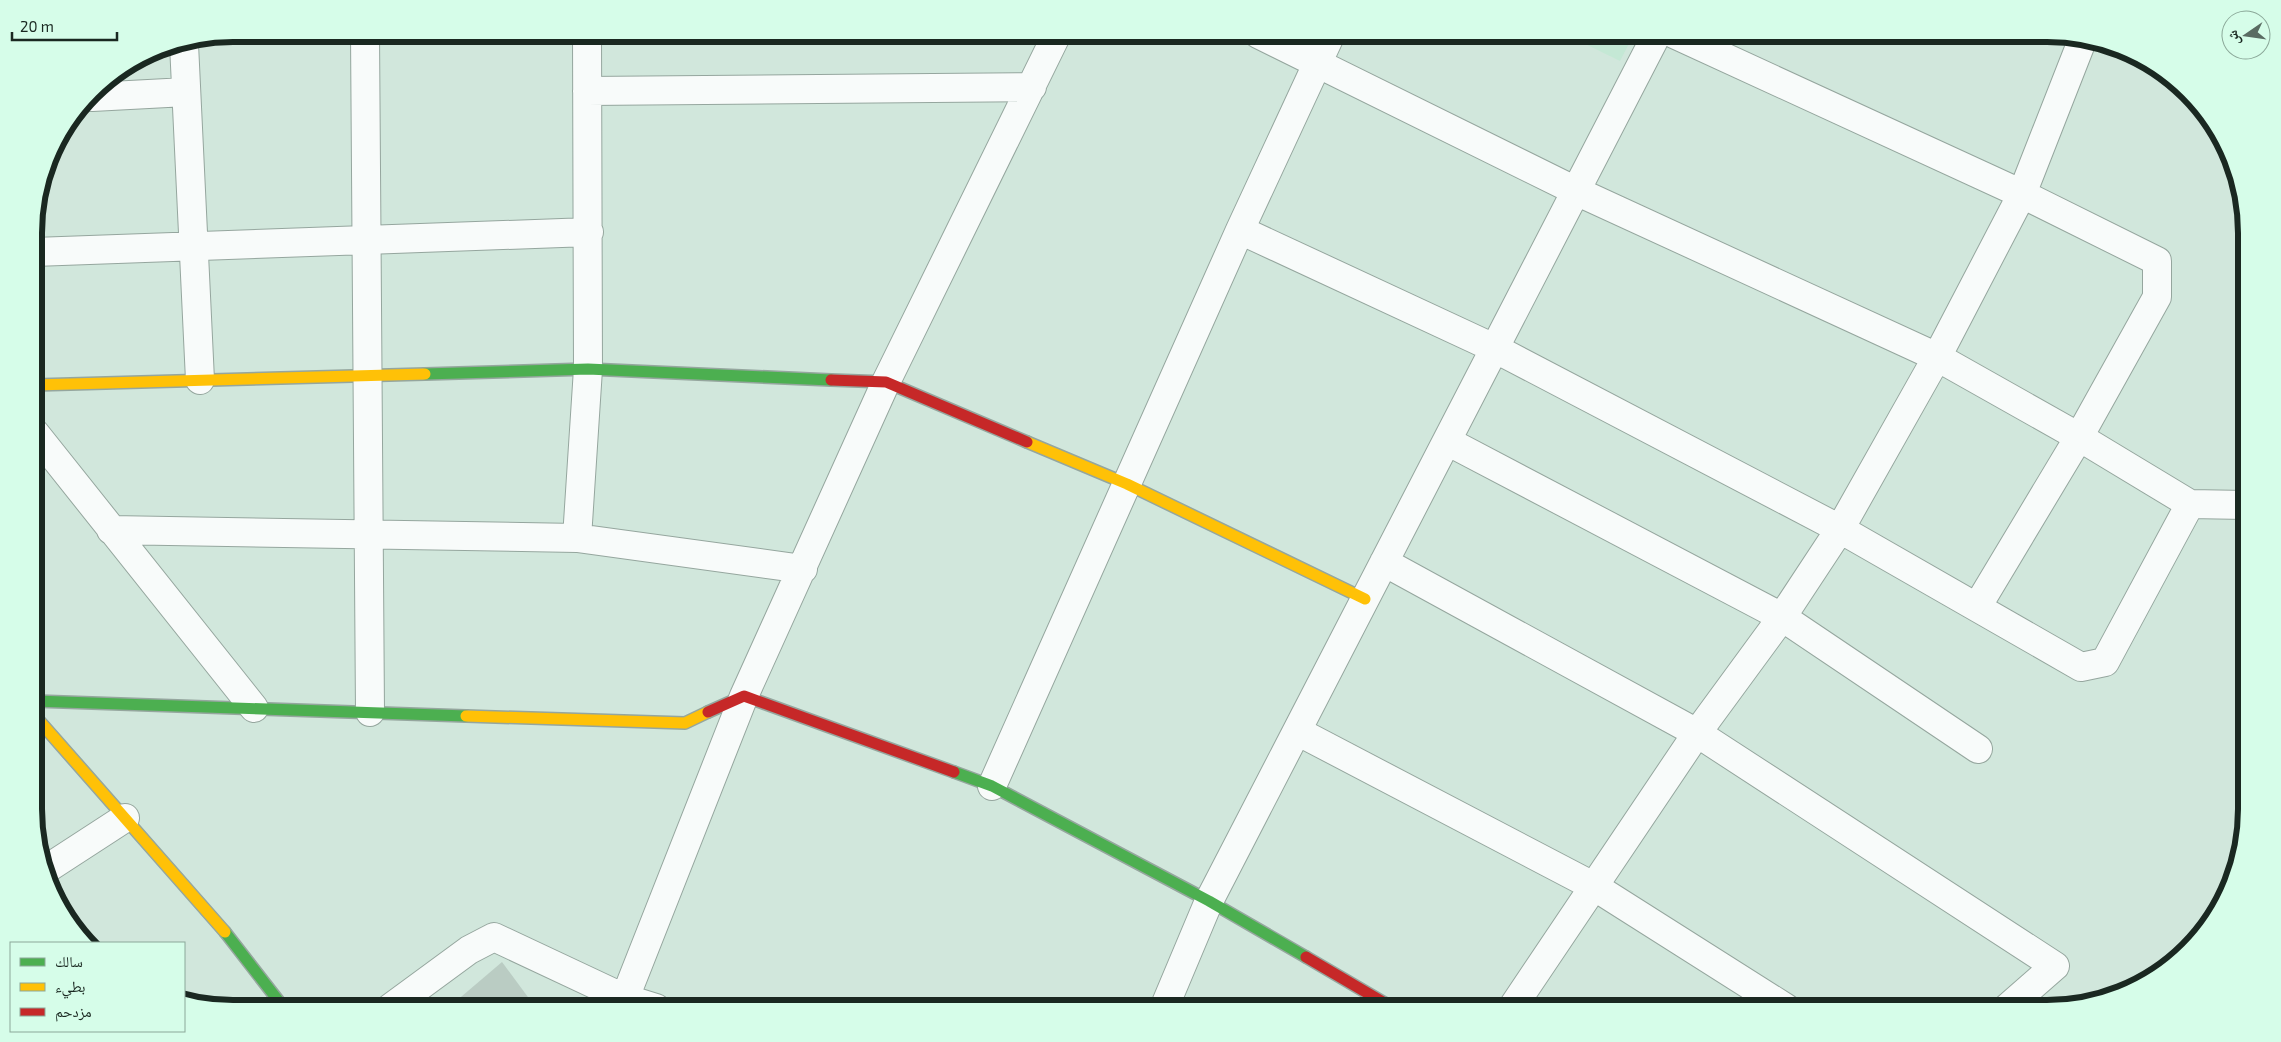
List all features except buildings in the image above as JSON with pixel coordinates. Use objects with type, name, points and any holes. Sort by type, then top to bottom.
[{"type":"street","points":[[366,42],[370,712]]},
{"type":"street","points":[[577,538],[588,369],[587,42]]},
{"type":"street","points":[[623,1000],[744,696],[886,382],[1053,42]]},
{"type":"street","points":[[1275,42],[1576,191],[1937,357],[2079,437],[2190,504],[2238,505]]},
{"type":"street","points":[[992,786],[1240,230],[1327,42]]},
{"type":"street","points":[[1167,1000],[1208,901],[1653,42]]},
{"type":"street","points":[[1691,42],[2022,194],[2157,261],[2157,297],[2079,437],[1977,607]]},
{"type":"street","points":[[1517,1000],[1697,733],[1782,617],[1840,529],[1937,357],[2022,194],[2080,45]]},
{"type":"street","points":[[184,49],[200,380]]},
{"type":"street","points":[[587,91],[1032,87]]},
{"type":"street","points":[[102,96],[186,92]]},
{"type":"street","points":[[1240,230],[1494,348],[1840,529],[2081,667],[2105,662],[2190,504]]},
{"type":"street","points":[[42,252],[589,232]]},
{"type":"street","points":[[42,384],[588,369],[886,382],[1127,484],[1365,599]]},
{"type":"street","points":[[1447,441],[1782,617],[1978,749]]},
{"type":"street","points":[[42,442],[254,708]]},
{"type":"street","points":[[111,530],[577,538],[803,569]]},
{"type":"street","points":[[1384,562],[1697,733],[2055,966],[2015,1000]]},
{"type":"street","points":[[42,702],[686,723],[744,696],[992,786],[1208,901],[1379,1000]]},
{"type":"street","points":[[42,724],[218,923],[278,1000]]},
{"type":"street","points":[[1296,731],[1595,887],[1773,1000]]},
{"type":"street","points":[[52,866],[125,818]]},
{"type":"street","points":[[401,1000],[470,950],[494,936],[616,1000]]},
{"type":"shaded area","points":[[1581,42],[1630,42],[1620,61]]},
{"type":"traffic: fast","points":[[425,374],[588,369],[831,380]]},
{"type":"traffic: fast","points":[[42,701],[466,716]]},
{"type":"traffic: fast","points":[[954,772],[992,786],[1209,901],[1306,957]]},
{"type":"traffic: fast","points":[[225,932],[278,1000]]},
{"type":"traffic: slow","points":[[42,385],[425,374]]},
{"type":"traffic: slow","points":[[1027,442],[1127,484],[1365,599]]},
{"type":"traffic: slow","points":[[466,716],[685,723],[708,712]]},
{"type":"traffic: slow","points":[[42,724],[225,932]]},
{"type":"traffic: jam","points":[[831,380],[886,382],[1027,442]]},
{"type":"traffic: jam","points":[[708,712],[744,696],[954,772]]},
{"type":"traffic: jam","points":[[1306,957],[1379,1000]]}]
